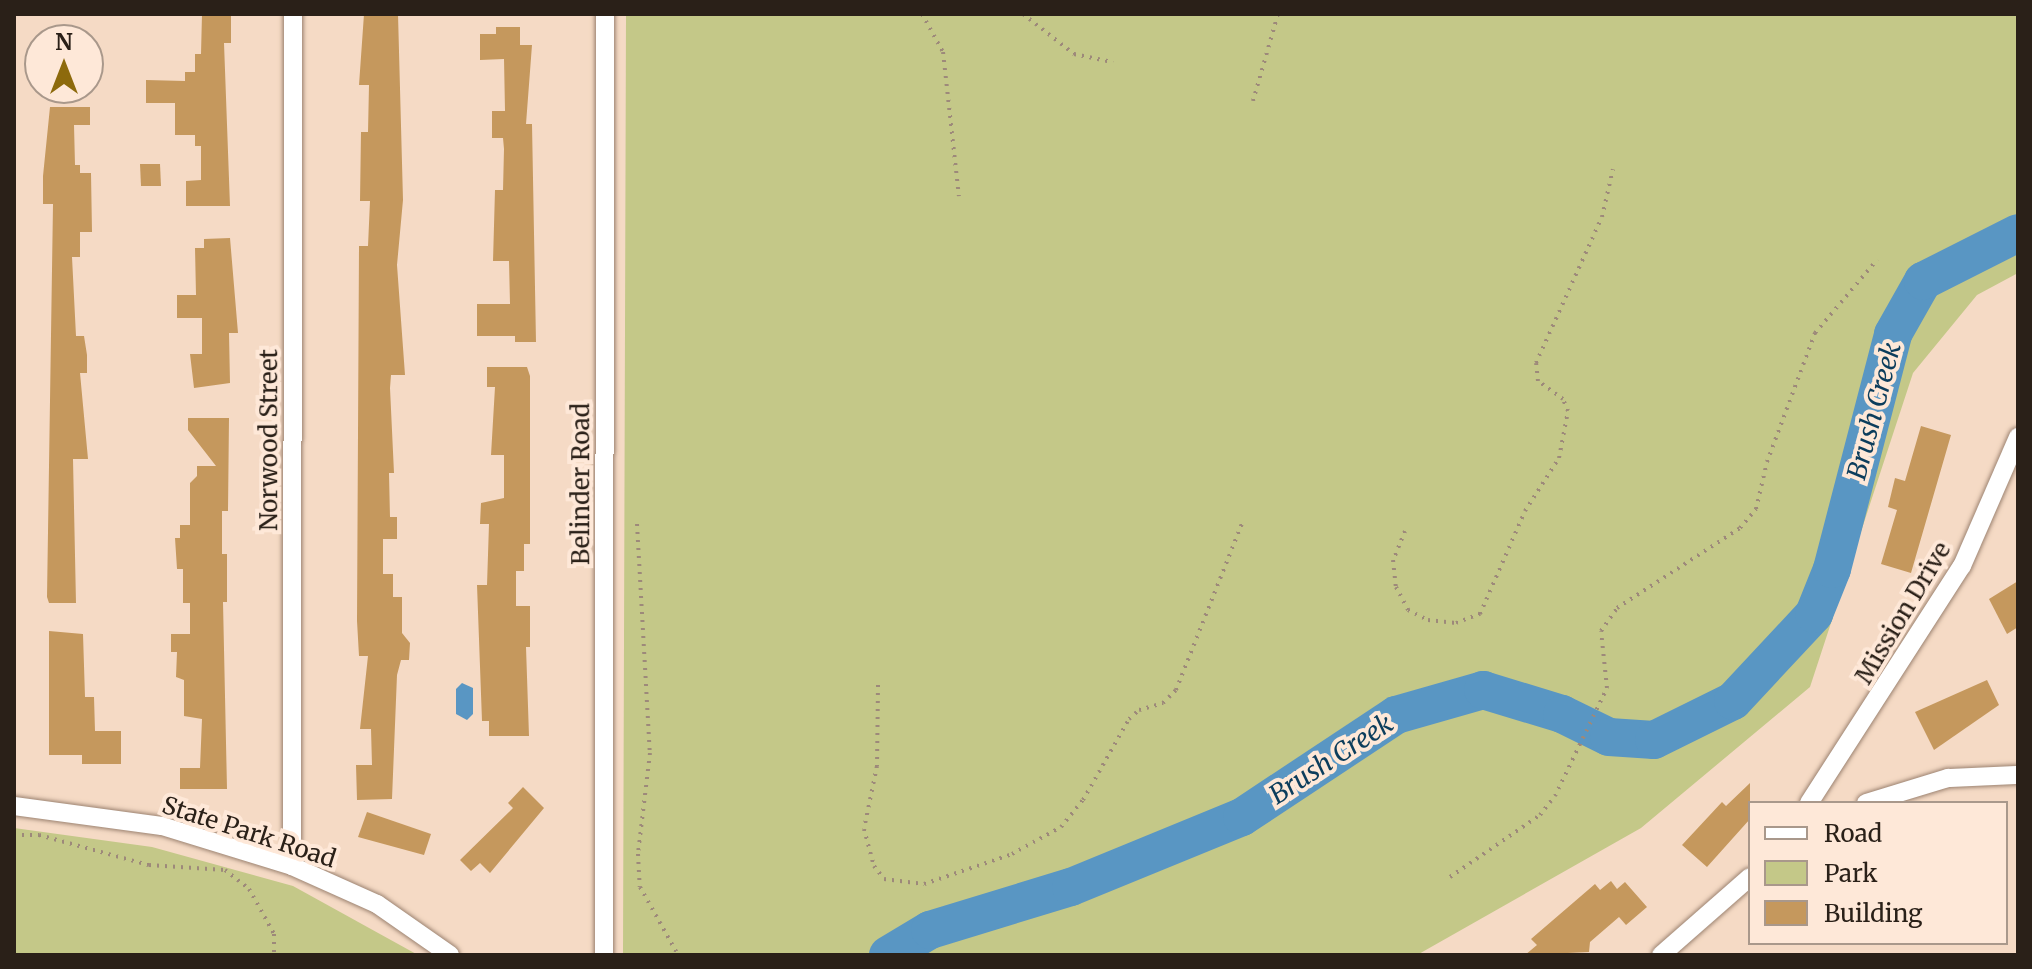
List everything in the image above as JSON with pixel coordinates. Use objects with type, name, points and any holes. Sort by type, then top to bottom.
[{"type":"street","name":"Norwood Street","points":[[292,866],[293,14]]},
{"type":"street","name":"Belinder Road","points":[[604,955],[605,14]]},
{"type":"street","name":"Mission Drive","points":[[1810,801],[1962,566],[2013,467],[2018,437]]},
{"type":"street","points":[[1873,801],[1948,778],[2018,775]]},
{"type":"street","name":"State Park Road","points":[[14,806],[162,826],[292,866],[377,904],[450,955]]},
{"type":"street","points":[[1661,955],[1748,879]]},
{"type":"path","points":[[922,14],[943,52],[959,196]]},
{"type":"path","points":[[1023,14],[1074,54],[1113,62]]},
{"type":"path","points":[[1253,101],[1278,14]]},
{"type":"path","points":[[1405,531],[1393,560],[1396,587],[1408,610],[1428,620],[1456,623],[1480,614],[1525,511],[1559,458],[1568,411],[1563,399],[1538,381],[1536,363],[1602,217],[1613,169]]},
{"type":"path","points":[[1450,877],[1540,815],[1562,781],[1607,688],[1601,631],[1617,608],[1740,528],[1756,509],[1767,462],[1815,333],[1877,260]]},
{"type":"path","points":[[878,685],[877,766],[864,829],[874,866],[884,879],[924,884],[1012,854],[1061,827],[1083,800],[1129,719],[1139,710],[1163,703],[1176,690],[1242,523]]},
{"type":"path","points":[[637,524],[650,753],[638,854],[640,887],[678,955]]},
{"type":"path","points":[[14,835],[39,835],[149,865],[225,870],[249,889],[274,934],[274,955]]},
{"type":"green space","points":[[626,14],[2018,14],[2018,273],[1977,295],[1913,373],[1810,687],[1641,828],[1417,955],[623,955]]},
{"type":"green space","points":[[14,828],[152,847],[293,886],[418,955],[14,955]]},
{"type":"water","points":[[462,683],[473,688],[473,714],[467,720],[456,714],[456,689]]},
{"type":"building","points":[[202,14],[231,14],[231,43],[224,43],[230,206],[186,206],[186,181],[201,180],[201,146],[195,146],[195,135],[175,135],[175,103],[146,103],[146,80],[185,81],[185,72],[195,72],[195,54],[201,54]]},
{"type":"building","points":[[364,14],[398,14],[403,200],[397,265],[405,375],[391,375],[394,473],[389,473],[390,517],[397,517],[397,539],[383,539],[383,574],[393,574],[393,597],[402,597],[402,633],[410,643],[409,660],[401,660],[397,675],[392,799],[357,800],[356,765],[372,765],[371,729],[360,729],[368,656],[359,656],[357,621],[359,246],[368,246],[370,201],[360,201],[361,132],[368,132],[369,85],[359,85]]},
{"type":"building","points":[[496,27],[520,27],[520,45],[532,45],[526,124],[532,124],[536,342],[515,342],[515,336],[477,336],[477,304],[510,304],[509,261],[493,261],[495,190],[503,190],[504,149],[503,138],[492,138],[492,111],[505,111],[504,59],[480,60],[480,34],[496,34]]},
{"type":"building","points":[[50,107],[90,107],[90,125],[74,125],[75,165],[80,165],[80,173],[91,173],[92,232],[80,232],[80,257],[72,257],[76,336],[84,336],[87,355],[87,373],[80,373],[88,459],[73,459],[76,603],[49,603],[47,597],[53,204],[43,204],[43,176]]},
{"type":"building","points":[[140,164],[160,164],[161,186],[141,186]]},
{"type":"building","points":[[230,238],[238,333],[229,333],[230,383],[194,388],[190,354],[202,354],[202,318],[177,318],[177,295],[196,295],[195,248],[204,248],[204,239]]},
{"type":"building","points":[[487,367],[527,367],[530,376],[530,544],[524,544],[524,571],[516,571],[516,606],[530,606],[530,647],[526,647],[529,736],[489,736],[489,721],[482,721],[477,585],[487,585],[489,524],[480,524],[481,503],[504,498],[504,455],[491,455],[495,387],[487,387]]},
{"type":"building","points":[[188,418],[229,418],[228,511],[222,511],[222,554],[227,554],[227,602],[223,602],[227,789],[180,789],[180,768],[200,768],[202,719],[184,716],[184,680],[176,677],[177,652],[171,652],[171,634],[190,634],[190,603],[183,603],[183,569],[177,569],[175,538],[180,538],[180,525],[190,525],[190,483],[197,476],[197,466],[216,466],[188,430]]},
{"type":"building","points":[[1921,426],[1951,435],[1911,573],[1881,564],[1897,510],[1888,507],[1895,478],[1905,481]]},
{"type":"building","points":[[2018,581],[2018,627],[2007,634],[1989,599]]},
{"type":"building","points":[[49,631],[83,634],[85,697],[94,697],[95,731],[121,731],[121,764],[82,764],[82,755],[49,755]]},
{"type":"building","points":[[1987,680],[1999,705],[1934,750],[1915,712]]},
{"type":"building","points":[[1750,783],[1748,821],[1707,867],[1682,845],[1722,802],[1726,806]]},
{"type":"building","points":[[523,787],[544,808],[490,873],[480,863],[471,871],[460,860],[513,808],[508,803]]},
{"type":"building","points":[[367,812],[431,834],[424,855],[358,837]]},
{"type":"building","points":[[1611,881],[1617,889],[1625,882],[1647,907],[1626,925],[1619,917],[1590,942],[1589,952],[1525,955],[1537,945],[1531,939],[1595,884],[1600,890]]},
{"type":"waterway","name":"Brush Creek","points":[[888,955],[930,930],[1071,887],[1242,817],[1396,715],[1483,690],[1562,714],[1609,737],[1654,740],[1733,701],[1814,614],[1832,569],[1893,334],[1923,281],[2018,233]]}]
